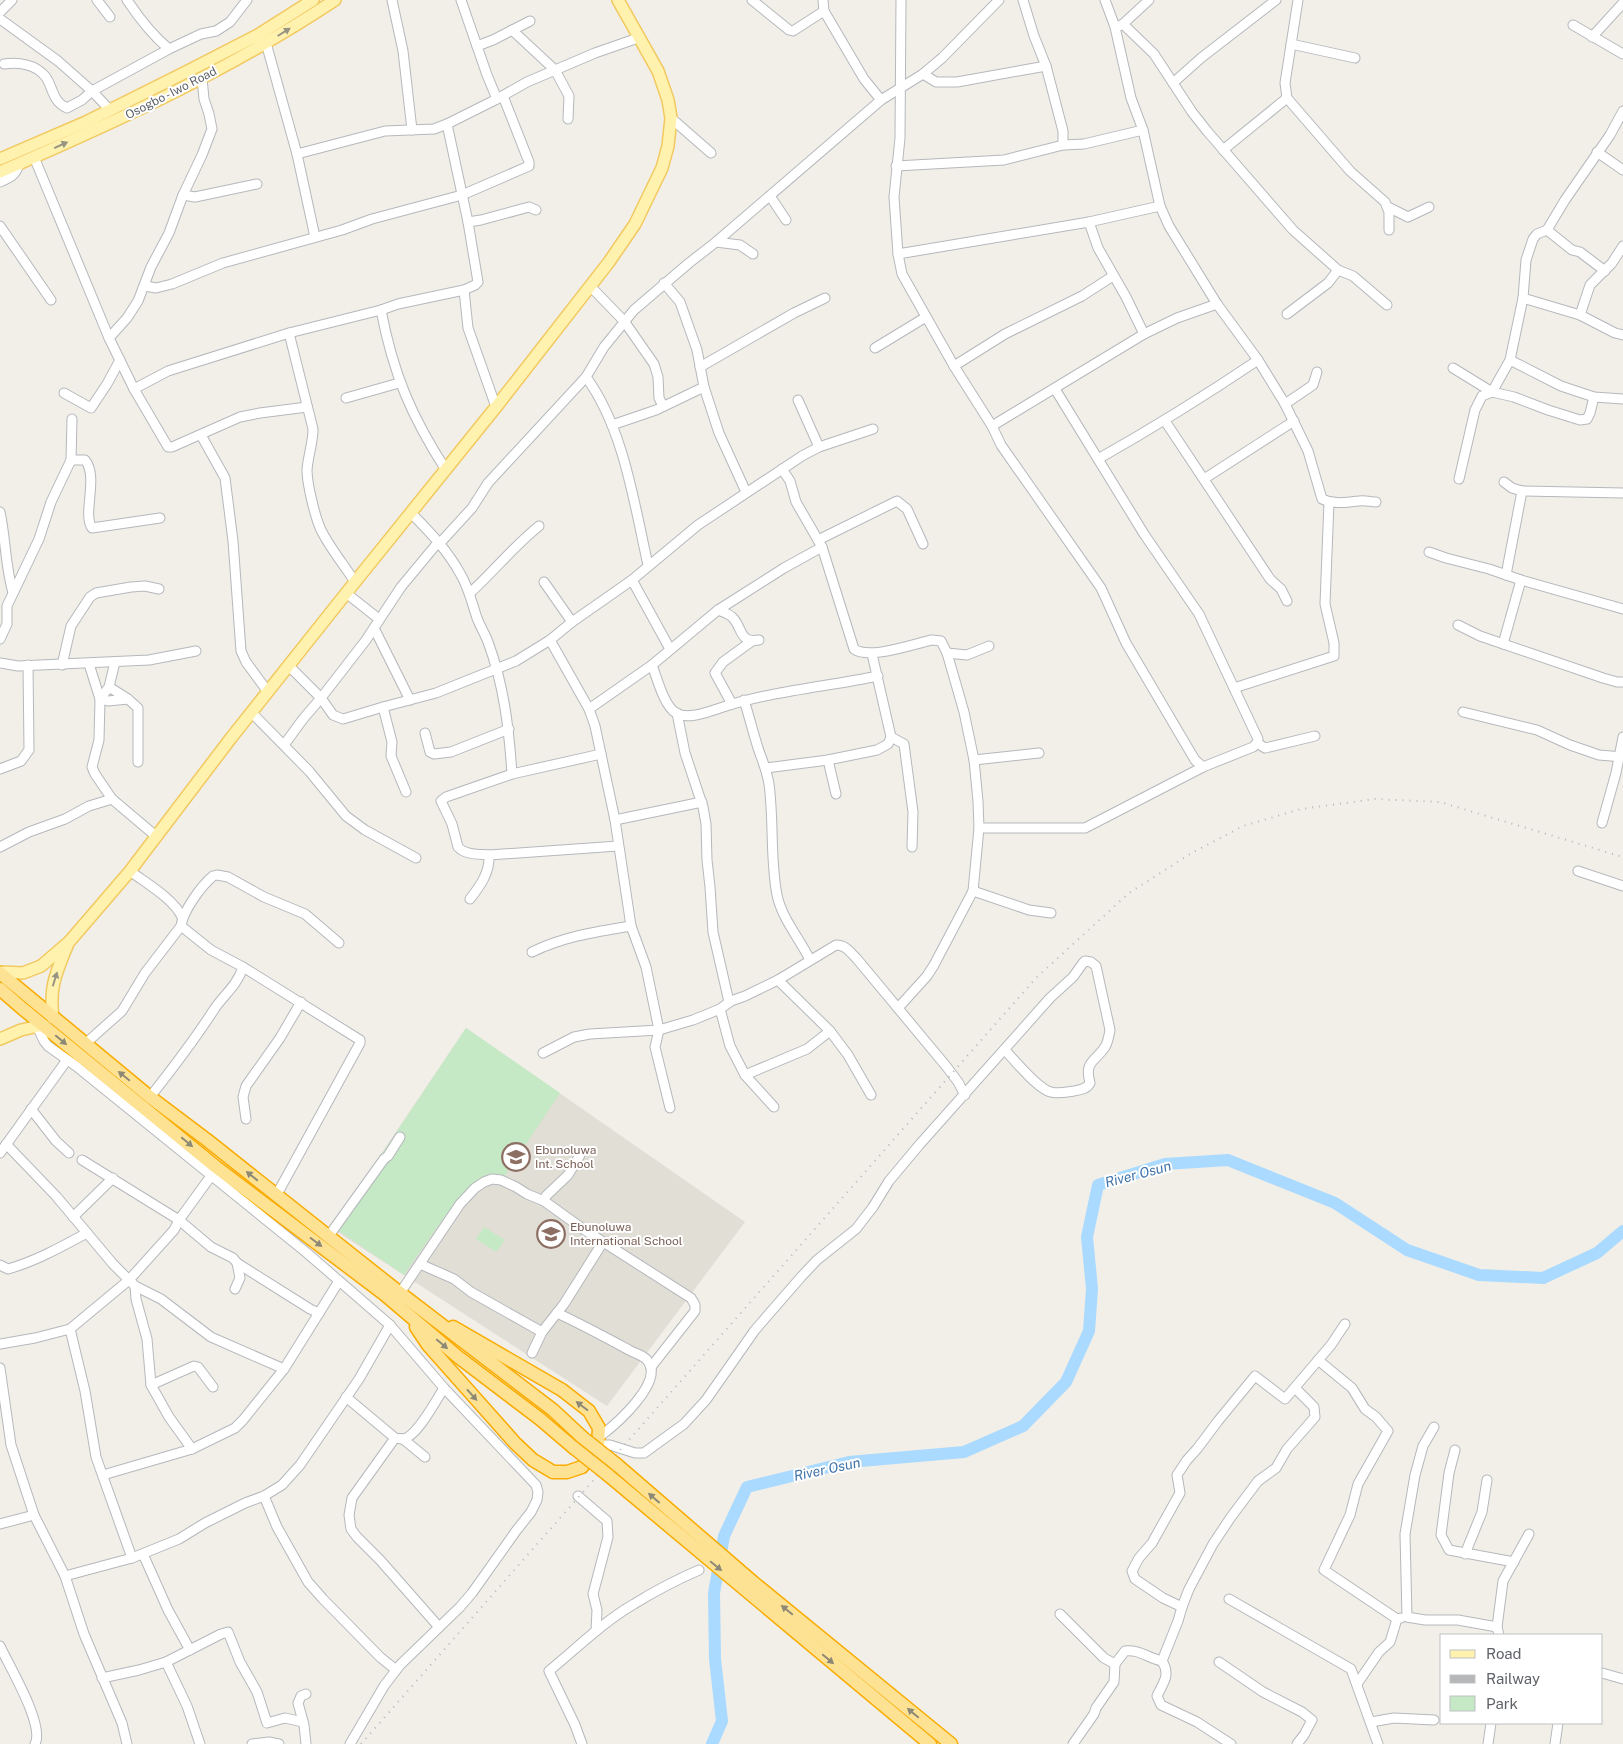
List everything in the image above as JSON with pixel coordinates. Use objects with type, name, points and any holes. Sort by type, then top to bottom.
[{"type":"highway","points":[[0,972],[45,1023],[85,1044],[328,1237],[552,1410],[616,1464],[687,1534]]},
{"type":"highway","points":[[0,989],[45,1023],[216,1167],[345,1264],[457,1356],[540,1419],[608,1475],[687,1534],[930,1744]]},
{"type":"highway","points":[[410,1316],[428,1345],[515,1443],[533,1460],[553,1472],[567,1472],[582,1467],[599,1441],[599,1428],[589,1411],[562,1390],[462,1331],[428,1315]]},
{"type":"highway","points":[[752,1589],[951,1744]]},
{"type":"main road","name":"Osogbo - Iwo Road","points":[[0,172],[146,107],[202,78],[314,0]]},
{"type":"main road","name":"Osogbo - Iwo Road","points":[[0,159],[242,50],[266,44],[335,0]]},
{"type":"main road","points":[[0,972],[23,974],[41,966],[69,942],[130,871],[268,692],[496,407],[625,240],[662,168],[668,146],[671,118],[668,100],[658,71],[618,0]]},
{"type":"main road","points":[[0,1039],[45,1023],[53,982],[69,942]]},
{"type":"street","points":[[0,12],[12,0]]},
{"type":"street","points":[[97,0],[110,17]]},
{"type":"street","points":[[127,0],[138,16],[169,49]]},
{"type":"street","points":[[4,64],[14,62],[37,70],[45,77],[57,100],[67,108],[92,91],[169,49],[201,34],[216,30],[230,22],[247,0]]},
{"type":"street","points":[[392,0],[403,51],[412,130]]},
{"type":"street","points":[[145,286],[156,288],[172,284],[223,263],[342,230],[372,219],[462,195],[529,166],[529,162],[500,98],[487,75],[461,0]]},
{"type":"street","points":[[752,0],[789,30],[793,31],[824,11]]},
{"type":"street","points":[[823,0],[824,11],[864,79],[881,100]]},
{"type":"street","points":[[901,0],[902,86],[900,138],[894,197],[898,254],[902,274],[954,366],[992,426],[1001,445],[1102,588],[1126,643],[1194,760],[1203,767]]},
{"type":"street","points":[[284,744],[366,640],[402,587],[435,546],[440,544],[472,508],[488,484],[586,377],[604,347],[634,310],[881,100],[923,74],[942,58],[999,0]]},
{"type":"street","points":[[1024,0],[1034,36],[1046,66],[1063,130],[1063,145]]},
{"type":"street","points":[[1105,0],[1119,26],[1131,98],[1143,130],[1160,206],[1169,226],[1217,304],[1258,360],[1285,404],[1308,451],[1322,499],[1329,502],[1376,502]]},
{"type":"street","points":[[1119,26],[1149,0]]},
{"type":"street","points":[[1173,83],[1201,58],[1276,0]]},
{"type":"street","points":[[1298,0],[1285,83],[1287,98],[1320,134],[1331,150],[1388,207],[1408,217],[1429,207]]},
{"type":"street","points":[[1592,37],[1623,3]]},
{"type":"street","points":[[477,46],[530,21]]},
{"type":"street","points":[[0,33],[3,22],[58,61],[110,110]]},
{"type":"street","points":[[1573,25],[1623,54]]},
{"type":"street","points":[[1119,26],[1154,54],[1192,112],[1292,230],[1338,270],[1358,280],[1387,305]]},
{"type":"street","points":[[512,30],[555,70],[568,92],[570,100],[568,119]]},
{"type":"street","points":[[297,154],[384,132],[434,129],[500,98],[527,82],[595,53],[638,38]]},
{"type":"street","points":[[266,44],[297,154],[303,189],[315,237]]},
{"type":"street","points":[[1291,44],[1356,58]]},
{"type":"street","points":[[923,74],[936,82],[957,82],[1046,66]]},
{"type":"street","points":[[109,338],[127,318],[145,286],[151,266],[169,233],[183,195],[202,156],[212,129],[210,114],[204,99],[202,78]]},
{"type":"street","points":[[1223,150],[1287,98]]},
{"type":"street","points":[[1459,479],[1474,410],[1482,396],[1492,392],[1510,360],[1523,298],[1526,260],[1533,239],[1537,234],[1547,230],[1565,200],[1610,135],[1623,111]]},
{"type":"street","points":[[671,118],[710,153]]},
{"type":"street","points":[[134,389],[168,371],[289,333],[398,304],[464,290],[475,285],[478,282],[468,222],[447,124]]},
{"type":"street","points":[[896,166],[1004,160],[1063,145],[1084,144],[1143,130]]},
{"type":"street","points":[[1598,152],[1623,170]]},
{"type":"street","points":[[34,157],[109,338],[134,389],[168,447],[240,418],[260,413],[307,407]]},
{"type":"street","points":[[0,182],[9,179],[17,172],[18,164]]},
{"type":"street","points":[[183,195],[195,197],[257,184]]},
{"type":"street","points":[[770,196],[786,220]]},
{"type":"street","points":[[898,254],[1089,222],[1160,206]]},
{"type":"street","points":[[468,222],[529,207],[536,210]]},
{"type":"street","points":[[1388,207],[1390,212],[1389,230]]},
{"type":"street","points":[[1089,222],[1098,248],[1112,276],[1126,297],[1144,334]]},
{"type":"street","points":[[0,226],[51,300]]},
{"type":"street","points":[[1547,230],[1572,250],[1580,252],[1605,272]]},
{"type":"street","points":[[716,242],[740,245],[753,254]]},
{"type":"street","points":[[1580,315],[1590,285],[1599,275],[1605,272],[1623,246]]},
{"type":"street","points":[[1288,314],[1328,283],[1338,270]]},
{"type":"street","points":[[954,366],[1005,334],[1082,296],[1112,276]]},
{"type":"street","points":[[664,283],[680,302],[697,350],[704,387],[720,433],[746,492]]},
{"type":"street","points":[[590,286],[624,321],[654,364],[658,378],[659,398],[663,406]]},
{"type":"street","points":[[464,290],[468,328],[496,407]]},
{"type":"street","points":[[700,367],[794,313],[825,298]]},
{"type":"street","points":[[1523,298],[1580,315],[1615,333],[1623,335]]},
{"type":"street","points":[[992,426],[1144,334],[1178,318],[1217,304]]},
{"type":"street","points":[[380,310],[387,344],[399,383],[428,443],[446,470]]},
{"type":"street","points":[[876,348],[926,317]]},
{"type":"street","points":[[289,333],[313,428],[313,440],[308,457],[307,472],[311,495],[321,529],[355,582]]},
{"type":"street","points":[[64,393],[91,408],[120,360]]},
{"type":"street","points":[[1098,458],[1165,421],[1258,360]]},
{"type":"street","points":[[1510,360],[1562,386],[1594,397],[1623,399]]},
{"type":"street","points":[[1453,368],[1492,392],[1580,420],[1587,419],[1594,397]]},
{"type":"street","points":[[1285,404],[1313,385],[1317,372]]},
{"type":"street","points":[[586,377],[603,403],[619,443],[648,564]]},
{"type":"street","points":[[346,398],[399,383]]},
{"type":"street","points":[[612,425],[663,406],[704,387]]},
{"type":"street","points":[[979,828],[1085,828],[1203,767],[1253,747],[1258,739],[1199,614],[1144,534],[1055,389]]},
{"type":"street","points":[[798,400],[819,447]]},
{"type":"street","points":[[0,640],[7,624],[4,606],[13,594],[38,539],[51,502],[71,460],[72,419]]},
{"type":"street","points":[[1165,421],[1270,579],[1281,589],[1287,601]]},
{"type":"street","points":[[1204,479],[1294,421]]},
{"type":"street","points":[[289,666],[321,698],[333,715],[343,720],[383,706],[410,700],[454,686],[516,661],[550,640],[572,622],[632,580],[648,564],[698,525],[746,492],[819,447],[873,429]]},
{"type":"street","points":[[201,435],[225,478],[233,541],[241,651],[246,662],[268,692]]},
{"type":"street","points":[[71,460],[85,460],[88,464],[91,480],[89,515],[92,528],[160,518]]},
{"type":"street","points":[[782,469],[790,481],[796,502],[820,543],[854,650],[872,654],[912,644],[941,641],[947,653],[964,712],[974,760],[978,802],[979,828],[972,891],[934,965],[898,1008]]},
{"type":"street","points":[[1504,482],[1512,488],[1522,490],[1623,493]]},
{"type":"street","points":[[1506,575],[1522,490]]},
{"type":"street","points":[[589,709],[652,665],[718,610],[820,543],[897,501],[907,508],[923,544]]},
{"type":"street","points":[[1234,688],[1334,656],[1334,643],[1325,604],[1329,502]]},
{"type":"street","points":[[0,512],[5,533],[6,560],[13,594]]},
{"type":"street","points":[[411,513],[440,544],[462,575],[470,593],[496,669],[509,729],[512,774]]},
{"type":"street","points":[[470,593],[495,570],[522,540],[539,526]]},
{"type":"street","points":[[1429,552],[1623,609]]},
{"type":"street","points":[[632,580],[670,649]]},
{"type":"street","points":[[1503,644],[1521,580]]},
{"type":"street","points":[[544,582],[572,622]]},
{"type":"street","points":[[62,665],[71,626],[90,597],[96,593],[131,587],[145,586],[159,590]]},
{"type":"street","points":[[346,593],[376,623],[410,700]]},
{"type":"street","points":[[718,610],[733,618],[741,634],[756,640],[723,662],[715,673],[732,704]]},
{"type":"street","points":[[1458,625],[1480,636],[1503,644],[1603,678],[1623,682]]},
{"type":"street","points":[[550,640],[589,709],[601,754],[615,820],[631,926],[646,967],[659,1030],[655,1047],[670,1108]]},
{"type":"street","points":[[947,653],[967,655],[989,646]]},
{"type":"street","points":[[0,663],[18,666],[90,664],[149,660],[196,651]]},
{"type":"street","points":[[766,768],[828,760],[878,750],[888,744],[892,737],[872,654]]},
{"type":"street","points":[[100,698],[109,687],[115,662]]},
{"type":"street","points":[[90,664],[100,698],[99,740],[92,767],[105,791],[112,799],[157,837]]},
{"type":"street","points":[[0,769],[21,761],[29,750],[28,665]]},
{"type":"street","points":[[652,665],[672,710],[685,716],[744,700],[878,676]]},
{"type":"street","points":[[109,687],[136,705],[139,711],[138,762]]},
{"type":"street","points":[[100,698],[108,701],[128,699]]},
{"type":"street","points":[[744,700],[758,749],[766,768],[772,808],[778,896],[787,919],[810,960]]},
{"type":"street","points":[[383,706],[392,742],[391,756],[406,792]]},
{"type":"street","points":[[1463,712],[1537,730],[1570,745],[1599,755],[1621,757]]},
{"type":"street","points":[[252,713],[309,771],[346,816],[364,830],[416,858]]},
{"type":"street","points":[[676,713],[685,753],[702,802],[706,824],[713,932],[729,1002]]},
{"type":"street","points":[[425,732],[430,752],[434,754],[451,752],[509,729]]},
{"type":"street","points":[[1257,743],[1264,748],[1315,736]]},
{"type":"street","points":[[892,737],[904,744],[913,812],[912,847]]},
{"type":"street","points":[[1602,823],[1621,757],[1623,737]]},
{"type":"street","points":[[974,760],[1039,753]]},
{"type":"street","points":[[601,754],[512,774],[441,801],[452,824],[456,844],[460,850],[489,855],[618,846]]},
{"type":"street","points":[[828,760],[836,794]]},
{"type":"street","points":[[0,847],[29,832],[65,819],[89,806],[112,799]]},
{"type":"street","points":[[615,820],[702,802]]},
{"type":"street","points":[[470,899],[486,875],[489,855]]},
{"type":"street","points":[[130,871],[183,915],[201,943],[359,1038],[360,1043],[276,1196]]},
{"type":"street","points":[[1578,871],[1623,886]]},
{"type":"street","points":[[85,1044],[122,1011],[183,915],[213,876],[228,877],[264,898],[306,914],[339,943]]},
{"type":"street","points":[[972,891],[1030,910],[1051,914]]},
{"type":"street","points":[[532,952],[552,942],[572,936],[631,926]]},
{"type":"street","points":[[542,1053],[574,1037],[590,1034],[659,1030],[693,1020],[720,1009],[729,1002],[778,980],[836,946],[844,946],[946,1066],[958,1082],[964,1095]]},
{"type":"street","points":[[558,1313],[646,1358],[651,1367],[652,1376],[647,1386],[615,1426],[599,1441],[635,1453],[644,1453],[684,1424],[706,1400],[756,1330],[801,1277],[817,1260],[856,1229],[889,1181],[1050,998],[1073,977],[1085,961],[1091,962],[1096,966],[1110,1030],[1104,1048],[1088,1066],[1090,1083],[1088,1086],[1081,1090],[1051,1093],[1032,1078],[1005,1050]]},
{"type":"street","points":[[150,1097],[201,1030],[215,1008],[233,988],[241,975],[243,967]]},
{"type":"street","points":[[778,980],[830,1031],[848,1055],[871,1095]]},
{"type":"street","points":[[246,1119],[243,1097],[246,1086],[280,1038],[301,1002]]},
{"type":"street","points":[[720,1009],[730,1046],[745,1075],[774,1107]]},
{"type":"street","points":[[45,1023],[44,1041],[340,1281],[390,1325],[444,1388],[536,1485],[538,1492],[537,1500],[531,1512],[472,1593],[396,1670],[384,1686],[350,1744]]},
{"type":"street","points":[[745,1075],[807,1049],[830,1031]]},
{"type":"street","points":[[0,1153],[67,1060]]},
{"type":"street","points":[[31,1109],[69,1153]]},
{"type":"street","points":[[328,1237],[400,1137]]},
{"type":"street","points":[[6,1144],[56,1196],[132,1283],[161,1299],[211,1337],[284,1369]]},
{"type":"street","points":[[544,1201],[546,1196],[568,1175],[580,1155]]},
{"type":"street","points":[[82,1160],[179,1220],[211,1247],[233,1258],[237,1263],[318,1313]]},
{"type":"street","points":[[0,1344],[70,1329],[132,1283],[174,1230],[179,1220],[211,1176]]},
{"type":"street","points":[[73,1217],[113,1178]]},
{"type":"street","points":[[400,1293],[460,1204],[475,1188],[484,1182],[492,1179],[501,1180],[544,1201],[565,1218],[691,1298],[695,1305],[695,1311],[651,1367]]},
{"type":"street","points":[[0,1266],[8,1269],[21,1266],[87,1233]]},
{"type":"street","points":[[532,1353],[542,1332],[558,1313],[603,1242]]},
{"type":"street","points":[[235,1289],[240,1278],[237,1263]]},
{"type":"street","points":[[420,1264],[454,1279],[470,1292],[542,1332]]},
{"type":"street","points":[[103,1475],[192,1449],[235,1428],[284,1369],[340,1281]]},
{"type":"street","points":[[132,1283],[147,1339],[151,1385],[168,1417],[192,1449]]},
{"type":"street","points":[[1182,1607],[1163,1598],[1135,1579],[1132,1571],[1139,1558],[1152,1543],[1180,1493],[1177,1475],[1255,1376],[1285,1399],[1331,1344],[1345,1324]]},
{"type":"street","points":[[65,1576],[132,1558],[180,1539],[205,1523],[245,1503],[264,1496],[282,1485],[293,1476],[372,1359],[390,1325]]},
{"type":"street","points":[[70,1329],[85,1392],[96,1457],[132,1558]]},
{"type":"street","points":[[1318,1360],[1352,1388],[1365,1409],[1388,1431],[1358,1484],[1350,1515],[1324,1570],[1397,1619],[1407,1617],[1425,1620],[1458,1620],[1498,1631],[1502,1581],[1529,1534]]},
{"type":"street","points":[[151,1385],[194,1366],[198,1367],[213,1387]]},
{"type":"street","points":[[0,1368],[3,1415],[34,1515],[65,1576],[84,1634],[122,1723],[127,1744]]},
{"type":"street","points":[[439,1627],[380,1560],[357,1537],[351,1529],[349,1515],[352,1498],[399,1439],[409,1437],[416,1430],[444,1388]]},
{"type":"street","points":[[1162,1661],[1189,1589],[1213,1544],[1230,1517],[1258,1481],[1276,1468],[1287,1449],[1315,1417],[1314,1407],[1295,1388]]},
{"type":"street","points":[[346,1396],[399,1439],[425,1457]]},
{"type":"street","points":[[1407,1617],[1405,1534],[1415,1475],[1423,1446],[1434,1427]]},
{"type":"street","points":[[1455,1450],[1449,1473],[1441,1535],[1449,1550],[1514,1562]]},
{"type":"street","points":[[504,1451],[533,1460]]},
{"type":"street","points":[[1465,1554],[1482,1512],[1487,1480]]},
{"type":"street","points":[[264,1496],[277,1528],[308,1582],[380,1657],[396,1670]]},
{"type":"street","points":[[578,1496],[607,1522],[608,1537],[593,1594],[597,1610],[596,1631]]},
{"type":"street","points":[[0,1524],[34,1515]]},
{"type":"street","points":[[143,1554],[168,1610],[190,1650]]},
{"type":"street","points":[[582,1744],[575,1724],[550,1671],[596,1631],[632,1604],[667,1584],[699,1570]]},
{"type":"street","points":[[1229,1600],[1351,1669],[1378,1744]]},
{"type":"street","points":[[1060,1614],[1104,1658],[1115,1664]]},
{"type":"street","points":[[1357,1684],[1378,1652],[1390,1642],[1397,1619]]},
{"type":"street","points":[[102,1678],[166,1662],[228,1632],[240,1662],[257,1692],[267,1723],[285,1718],[303,1722]]},
{"type":"street","points":[[0,1646],[31,1710],[37,1732],[35,1744]]},
{"type":"street","points":[[1073,1744],[1114,1682],[1115,1664],[1125,1651],[1134,1650],[1162,1661],[1167,1668],[1167,1674],[1157,1696],[1161,1705],[1197,1722],[1231,1744]]},
{"type":"street","points":[[166,1662],[187,1706],[200,1744]]},
{"type":"street","points":[[1219,1662],[1263,1692],[1302,1712],[1312,1720],[1297,1744]]},
{"type":"street","points":[[1603,1674],[1623,1679]]},
{"type":"street","points":[[306,1694],[301,1696],[298,1703],[306,1744]]},
{"type":"street","points":[[1371,1722],[1394,1718],[1434,1720]]},
{"type":"street","points":[[1488,1744],[1491,1724]]},
{"type":"street","points":[[1554,1744],[1558,1724]]},
{"type":"street","points":[[252,1744],[269,1742],[279,1744]]},
{"type":"shaded area","name":"Ebunoluwa Int. School","points":[[466,1028],[745,1222],[607,1406],[331,1228]]},
{"type":"green space","points":[[466,1028],[560,1093],[504,1177],[487,1176],[473,1184],[452,1207],[404,1275],[333,1227]]},
{"type":"green space","points":[[484,1227],[505,1240],[496,1252],[476,1239]]},
{"type":"waterway","name":"River Osun","points":[[712,1744],[722,1721],[715,1659],[714,1593],[724,1536],[747,1487],[849,1462],[964,1452],[1023,1426],[1066,1382],[1089,1331],[1092,1289],[1087,1237],[1098,1185],[1165,1164],[1228,1160],[1335,1203],[1407,1250],[1479,1275],[1543,1278],[1597,1253],[1623,1231]]},
{"type":"railway","points":[[361,1744],[1036,978],[1129,893],[1190,854],[1243,826],[1301,809],[1375,799],[1440,802],[1623,857]]},
{"type":"place","name":"Ebunoluwa Int. School","points":[[516,1157]]},
{"type":"place","name":"Ebunoluwa International School","points":[[551,1234]]}]
